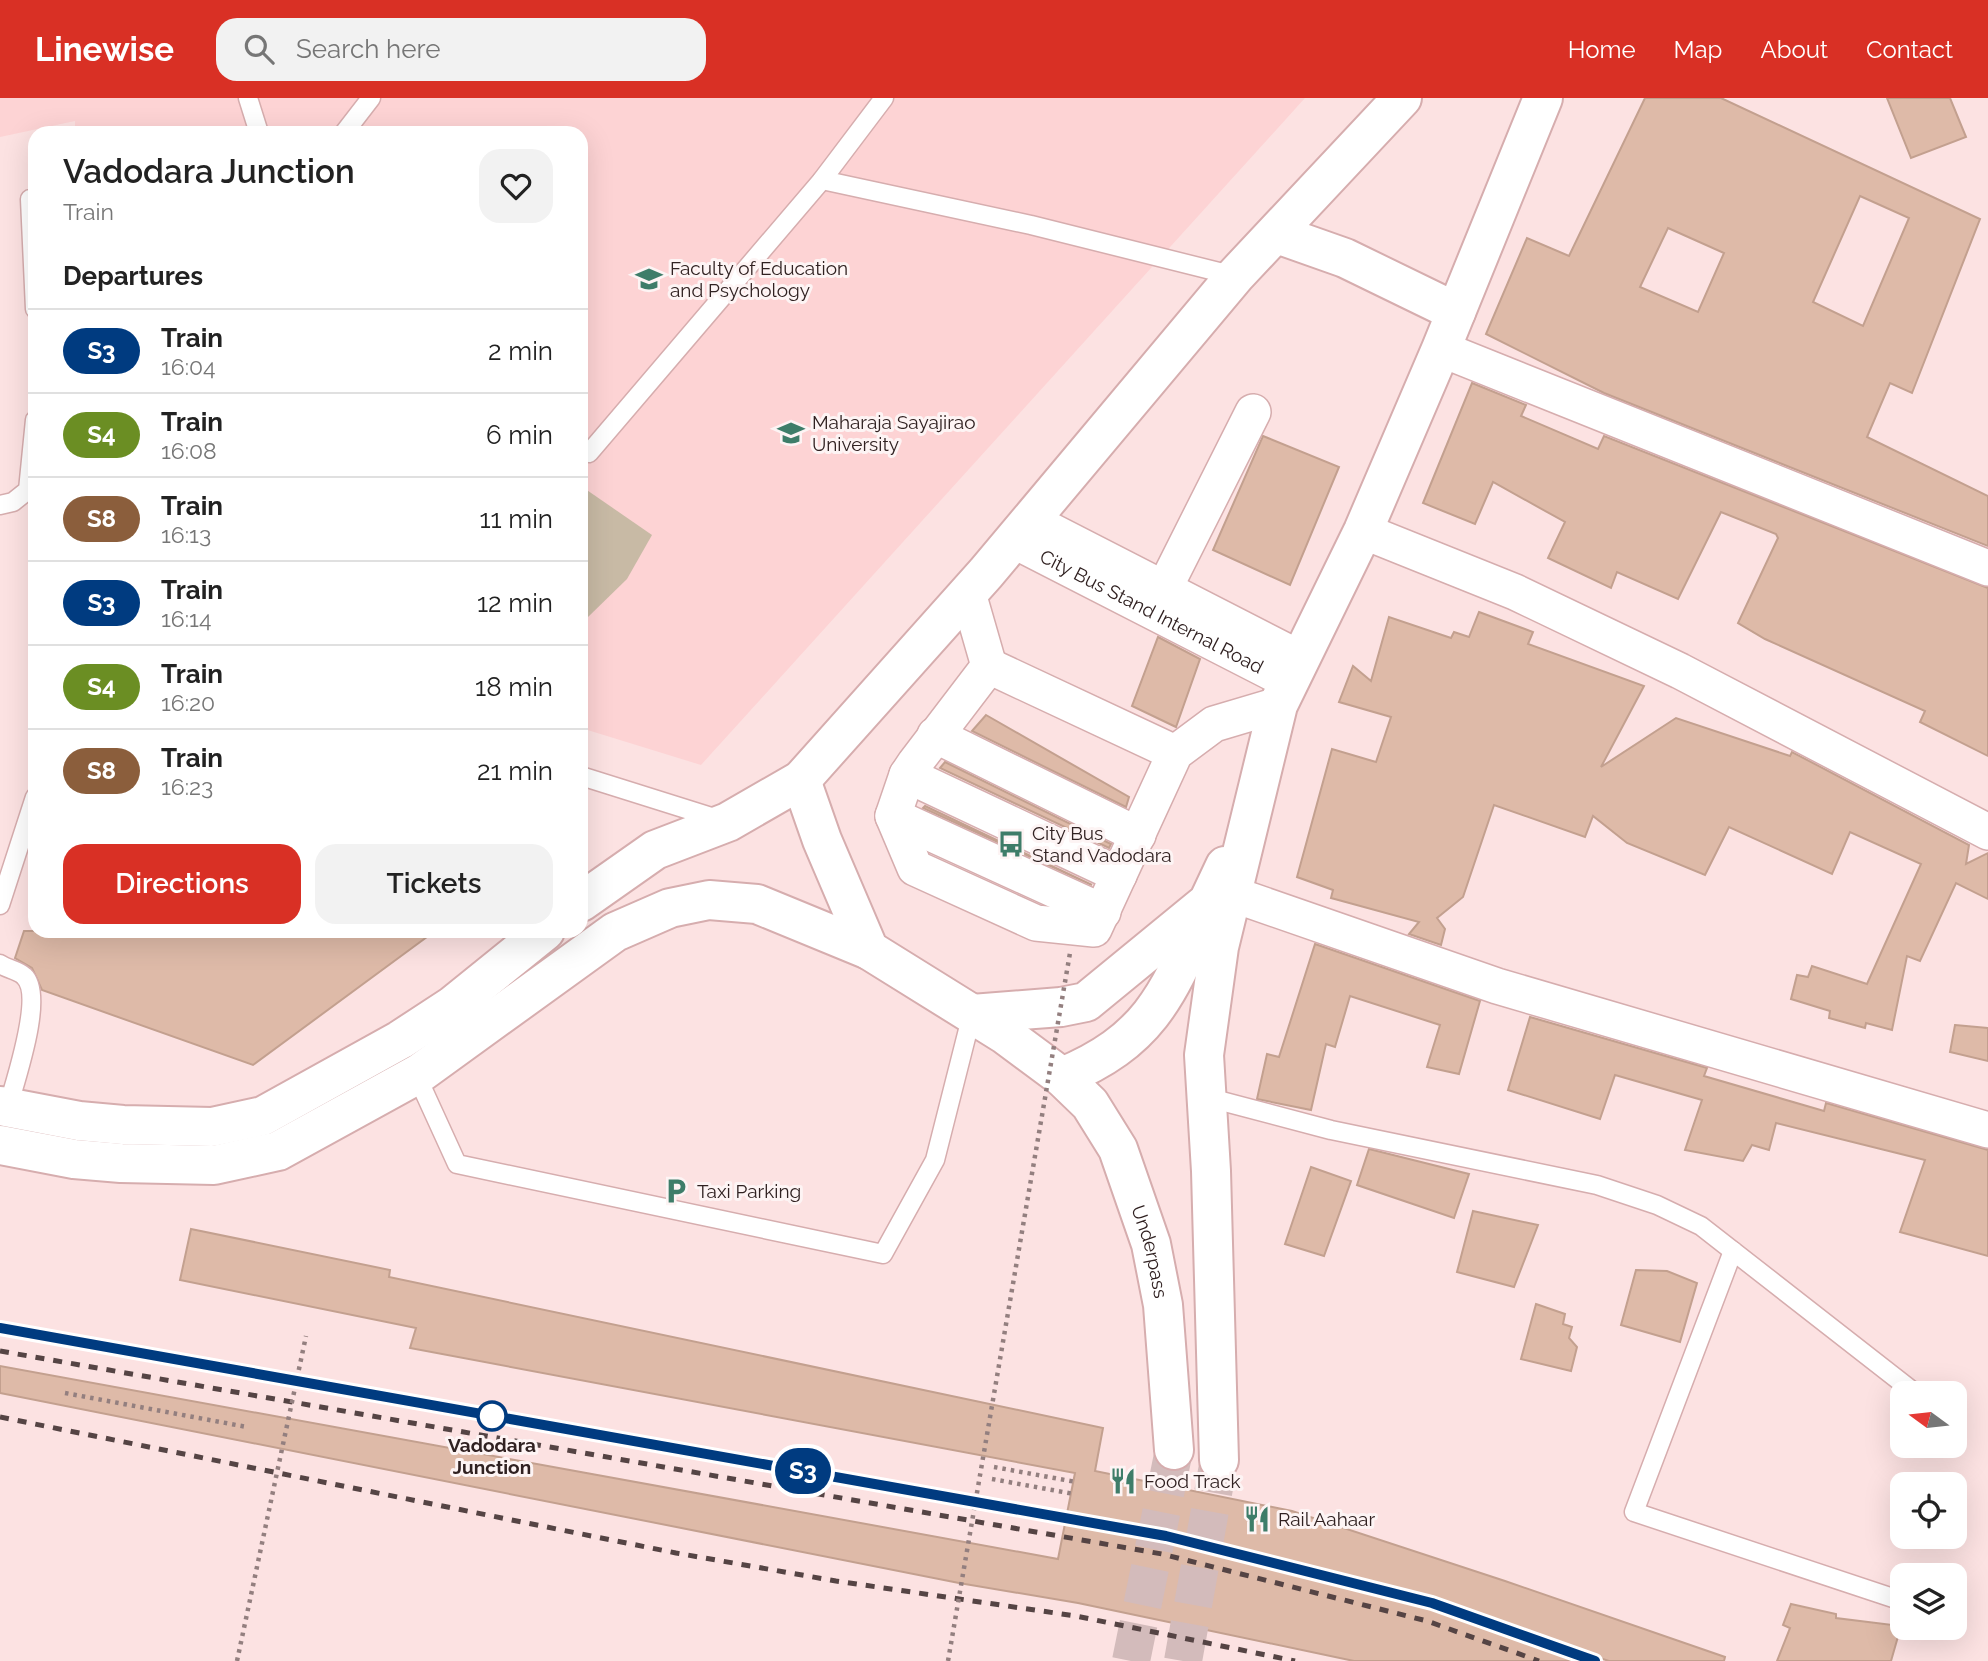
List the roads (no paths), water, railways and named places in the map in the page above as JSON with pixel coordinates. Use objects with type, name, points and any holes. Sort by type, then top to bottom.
[{"type":"main road","points":[[588,897],[655,850],[728,822],[802,780],[968,593],[1235,276],[1402,98]]},
{"type":"main road","points":[[1062,1076],[1095,1063],[1135,1034],[1169,991],[1220,898],[1255,800],[1290,682],[1363,531],[1456,313],[1543,98]]},
{"type":"main road","points":[[1277,234],[1345,258],[1456,313]]},
{"type":"main road","points":[[802,780],[822,839],[869,950]]},
{"type":"main road","points":[[972,1014],[1061,1007],[1086,1002],[1220,898]]},
{"type":"main road","points":[[1219,1460],[1204,1055],[1219,947],[1220,898]]},
{"type":"main road","name":"Underpass","points":[[0,1145],[74,1159],[121,1163],[214,1165],[248,1160],[278,1151],[416,1075],[473,1037],[615,932],[670,908],[709,900],[757,904],[869,950],[972,1014],[1062,1076],[1090,1104],[1118,1149],[1151,1244],[1163,1305],[1174,1450]]},
{"type":"main road","points":[[4,1107],[79,1121],[122,1125],[212,1127],[263,1116],[400,1040],[452,1006],[536,938]]},
{"type":"street","points":[[1441,349],[1988,569]]},
{"type":"street","points":[[1164,589],[1252,412]]},
{"type":"street","name":"City Bus Stand Internal Road","points":[[1021,530],[1164,589],[1290,682]]},
{"type":"street","name":"City Bus Stand Internal Road","points":[[1021,530],[1290,682]]},
{"type":"street","points":[[1363,531],[1515,592],[1656,660],[1988,832]]},
{"type":"street","points":[[968,593],[989,666],[1175,753]]},
{"type":"street","points":[[989,666],[907,775],[893,816],[915,868],[1036,923],[1094,929],[1175,753],[1214,724],[1290,682]]},
{"type":"street","points":[[935,735],[1138,835]]},
{"type":"street","points":[[907,775],[1119,875]]},
{"type":"street","points":[[1220,898],[1497,986],[1988,1130]]},
{"type":"lane","points":[[248,98],[257,126]]},
{"type":"lane","points":[[349,126],[371,98]]},
{"type":"lane","points":[[588,452],[822,180],[884,98]]},
{"type":"lane","points":[[822,180],[1031,225],[1235,276]]},
{"type":"lane","points":[[0,505],[13,502],[28,490]]},
{"type":"lane","points":[[588,778],[728,822]]},
{"type":"lane","points":[[0,905],[28,819]]},
{"type":"lane","points":[[0,964],[24,976],[32,989],[31,1013],[4,1107]]},
{"type":"lane","points":[[400,1040],[457,1164],[883,1254],[935,1160],[972,1014]]},
{"type":"lane","points":[[1206,1097],[1331,1130],[1597,1185],[1657,1205],[1701,1226],[1900,1381]]},
{"type":"lane","points":[[1733,1251],[1634,1512],[1890,1597]]},
{"type":"tunnel","points":[[1131,1661],[1174,1450]]},
{"type":"tunnel","points":[[1183,1661],[1219,1460]]},
{"type":"railway","points":[[0,1328],[1166,1536],[1432,1603],[1595,1661]]},
{"type":"railway","points":[[0,1351],[1162,1554],[1427,1621],[1539,1661]]},
{"type":"railway","points":[[0,1417],[676,1553],[836,1581],[1076,1616],[1295,1661]]},
{"type":"train","name":"S3","points":[[0,1328],[1166,1536],[1432,1603],[1595,1661]]},
{"type":"place","name":"Faculty of Education and Psychology","points":[[649,279]]},
{"type":"place","name":"Maharaja Sayajirao University","points":[[791,433]]},
{"type":"place","name":"City Bus Stand Vadodara","points":[[1011,844]]},
{"type":"place","name":"Taxi Parking","points":[[676,1191]]},
{"type":"place","name":"Vadodara Junction","points":[[492,1416]]},
{"type":"place","name":"Food Track","points":[[1123,1481]]},
{"type":"place","name":"Rail Aahaar","points":[[1257,1519]]}]
